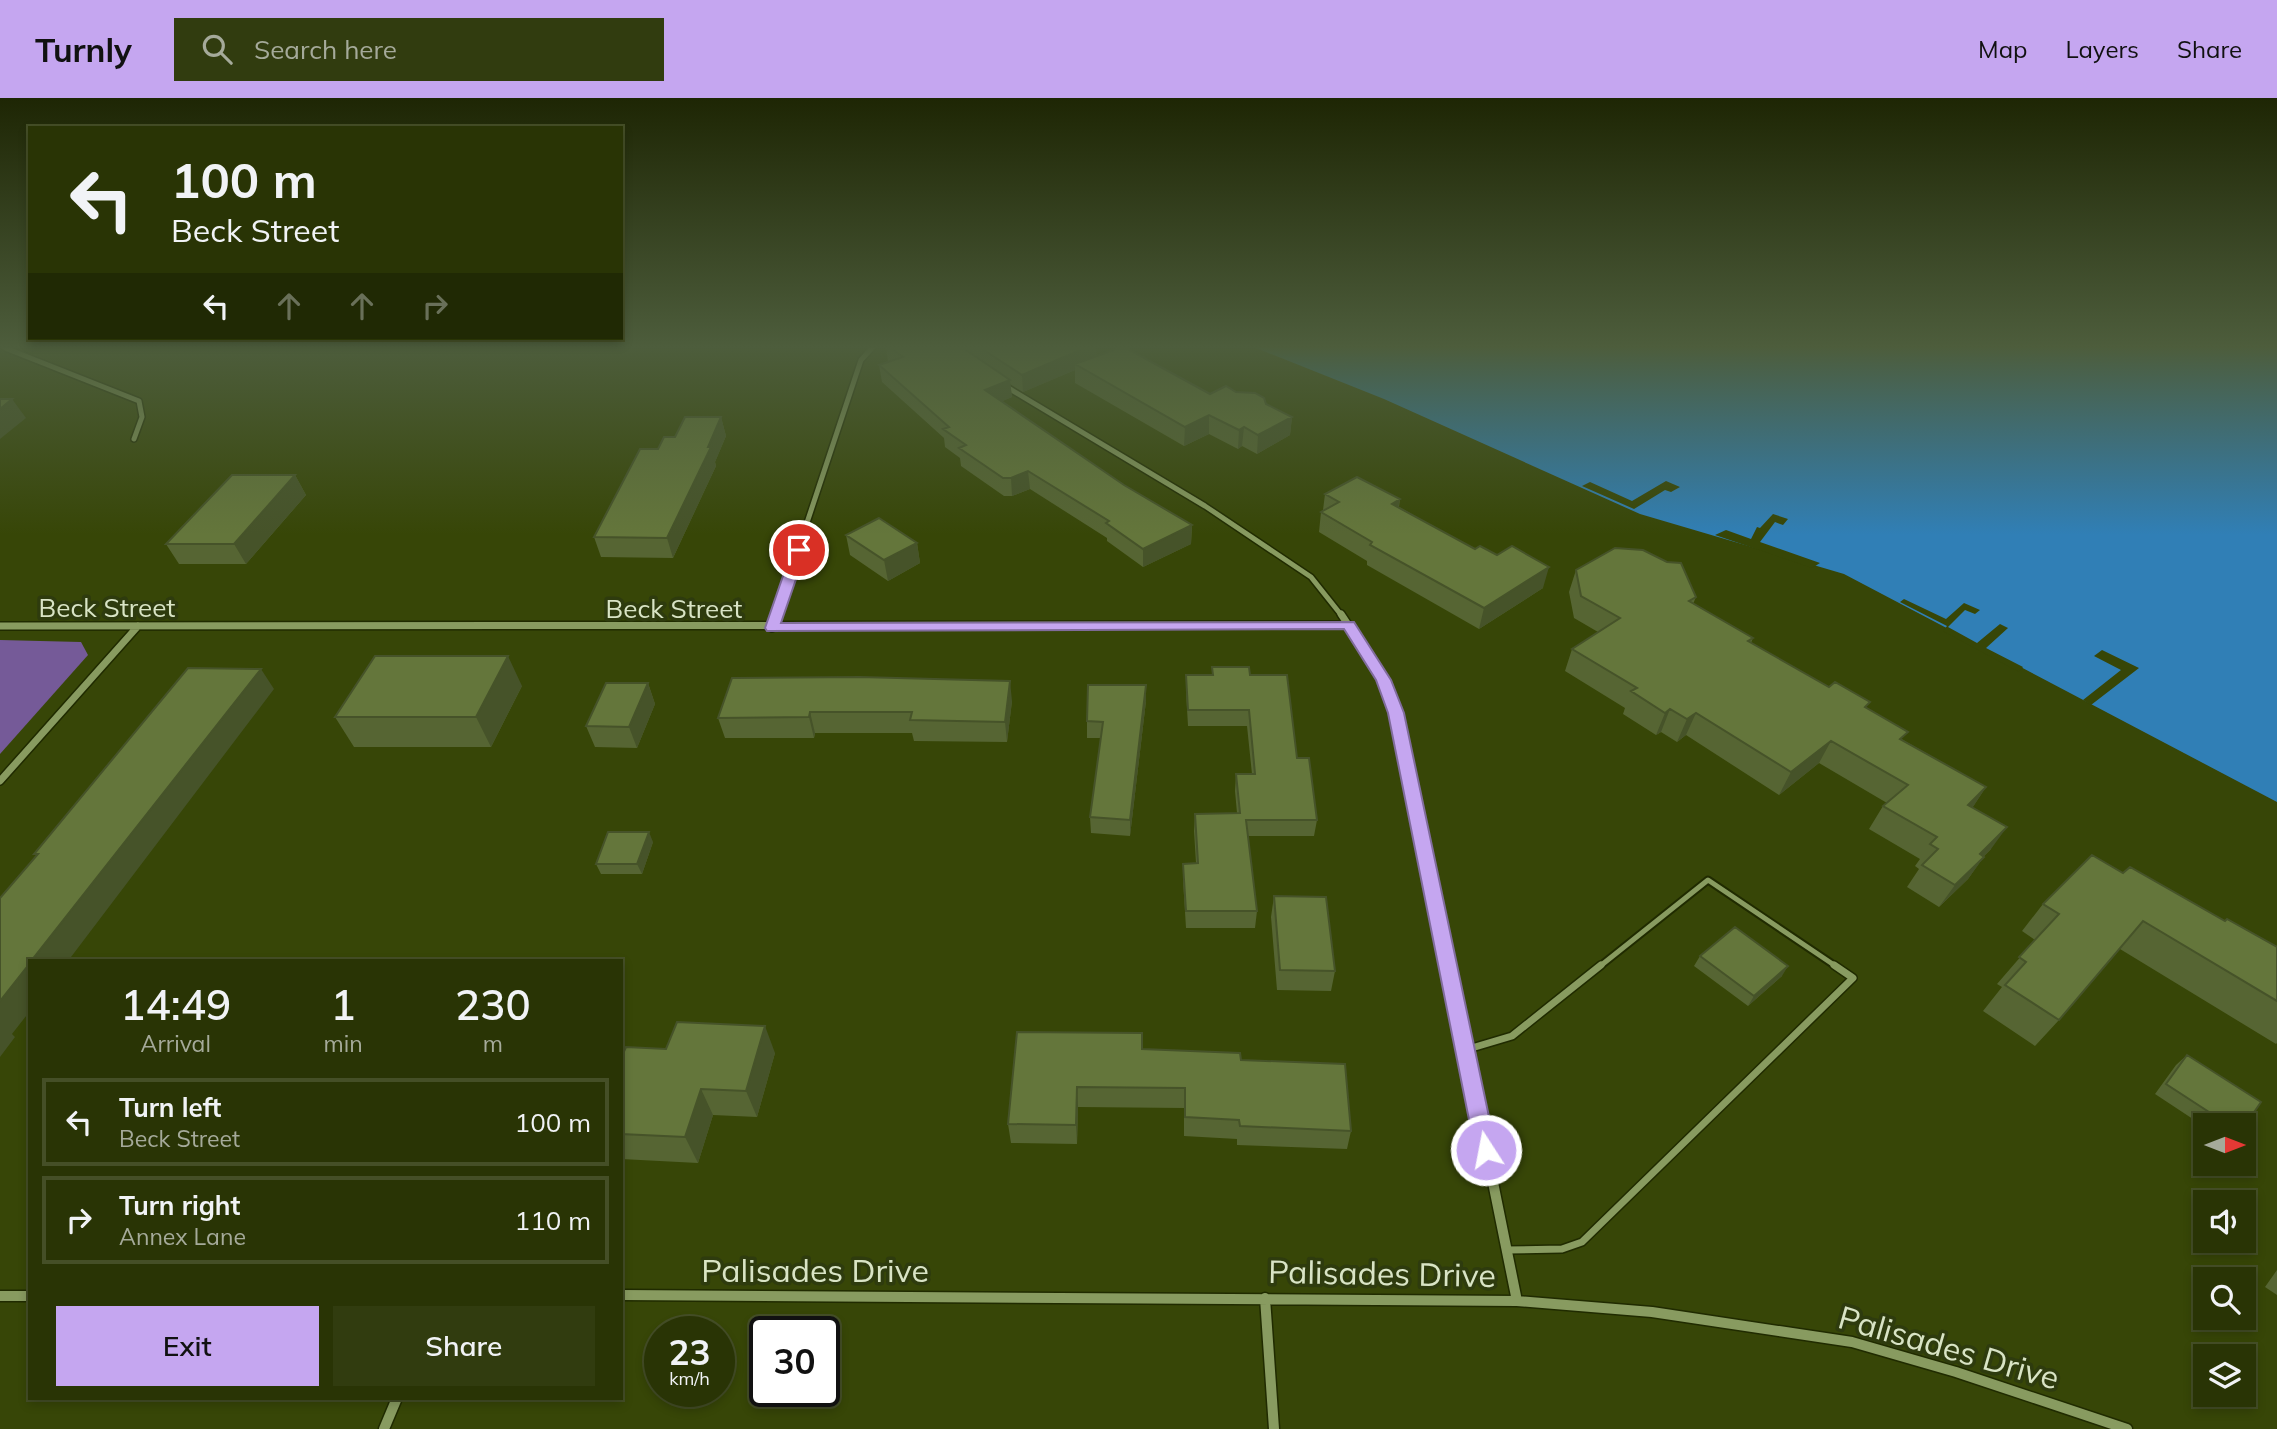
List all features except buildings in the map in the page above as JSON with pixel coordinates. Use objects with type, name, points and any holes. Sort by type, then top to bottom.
[{"type":"street","points":[[134,439],[142,417],[141,410]]},
{"type":"street","points":[[772,628],[844,410]]},
{"type":"street","points":[[1044,410],[1291,562],[1311,578],[1349,625],[1384,680],[1396,713],[1517,1301]]},
{"type":"street","name":"Beck Street","points":[[0,626],[772,628],[1349,625]]},
{"type":"street","points":[[0,781],[138,626]]},
{"type":"street","name":"Palisades Drive","points":[[623,1295],[1517,1301],[1652,1312],[1753,1325],[1852,1342],[2127,1429]]},
{"type":"street","points":[[0,1296],[28,1296]]},
{"type":"street","points":[[1265,1298],[1274,1429]]},
{"type":"street","points":[[384,1429],[396,1400]]},
{"type":"lane","points":[[1465,1050],[1513,1036],[1708,880],[1853,978],[1582,1242],[1562,1249],[1506,1251]]},
{"type":"shaded area","points":[[0,640],[81,642],[88,655],[0,754]]},
{"type":"water","points":[[1409,410],[2277,410],[2277,802],[1844,574],[1640,514]]},
{"type":"pier","points":[[1666,481],[1680,487],[1671,492],[1665,490],[1634,509],[1582,486],[1590,482],[1632,501]]},
{"type":"pier","points":[[1773,514],[1788,519],[1783,525],[1775,522],[1760,542],[1820,563],[1812,568],[1715,535],[1726,530],[1751,539],[1757,527],[1760,528]]},
{"type":"pier","points":[[1904,599],[1946,619],[1964,603],[1980,610],[1975,614],[1965,610],[1948,627],[1977,643],[2000,624],[2008,628],[1986,648],[2023,667],[2019,672],[1943,631],[1947,626],[1900,602]]},
{"type":"pier","points":[[2102,650],[2139,668],[2091,705],[2083,700],[2121,670],[2094,656]]},
{"type":"route","points":[[799,550],[772,628],[1349,625],[1384,680],[1396,713],[1486,1150]]}]
